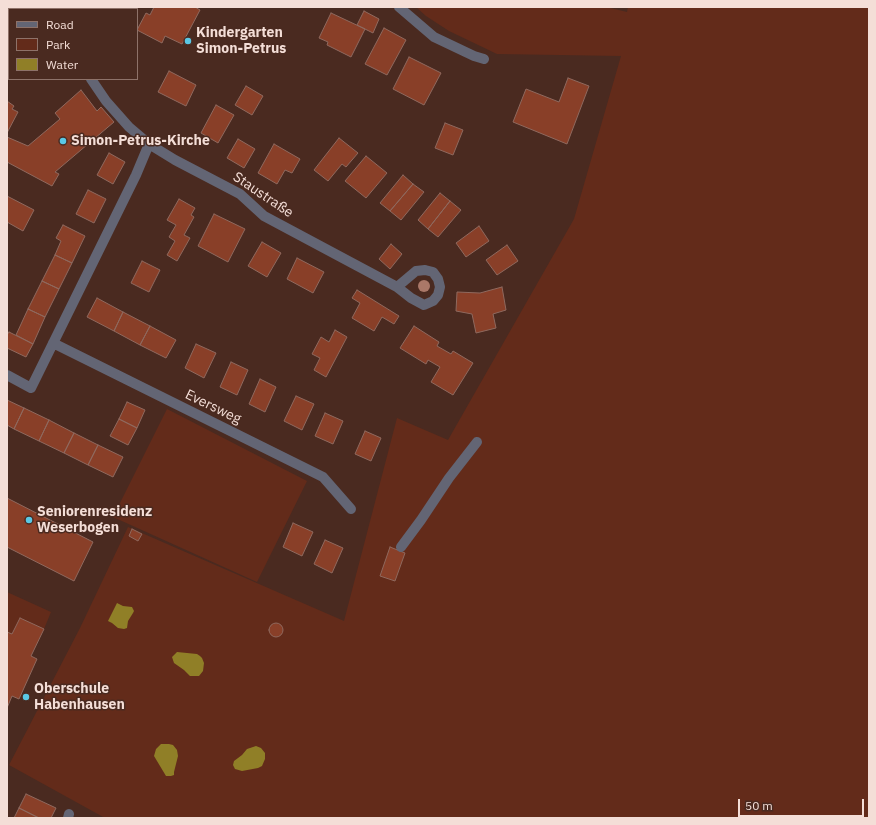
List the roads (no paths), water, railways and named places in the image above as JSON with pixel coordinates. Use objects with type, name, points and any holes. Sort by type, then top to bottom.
[{"type":"street","points":[[399,7],[434,37],[474,56],[484,59]]},
{"type":"street","name":"Staustraße","points":[[92,80],[106,101],[129,127],[149,144],[240,194],[264,216],[397,287]]},
{"type":"street","points":[[7,375],[31,388],[136,175],[149,144]]},
{"type":"street","name":"Eversweg","points":[[53,343],[323,477],[351,509]]},
{"type":"street","points":[[401,547],[449,478],[477,442]]},
{"type":"water","points":[[117,603],[123,606],[132,607],[134,611],[128,621],[127,628],[124,629],[118,628],[108,621]]},
{"type":"water","points":[[177,652],[197,654],[202,658],[204,663],[203,671],[199,676],[190,676],[174,663],[172,657]]},
{"type":"water","points":[[161,744],[173,745],[177,750],[178,756],[174,775],[166,776],[154,756],[156,749]]},
{"type":"water","points":[[256,746],[261,748],[265,753],[265,759],[262,766],[242,771],[235,769],[233,765],[234,761],[247,749]]},
{"type":"place","name":"Kindergarten Simon-Petrus","points":[[188,41]]},
{"type":"place","name":"Simon-Petrus-Kirche","points":[[63,141]]},
{"type":"place","name":"Seniorenresidenz Weserbogen","points":[[29,520]]},
{"type":"place","name":"Oberschule Habenhausen","points":[[26,697]]}]
